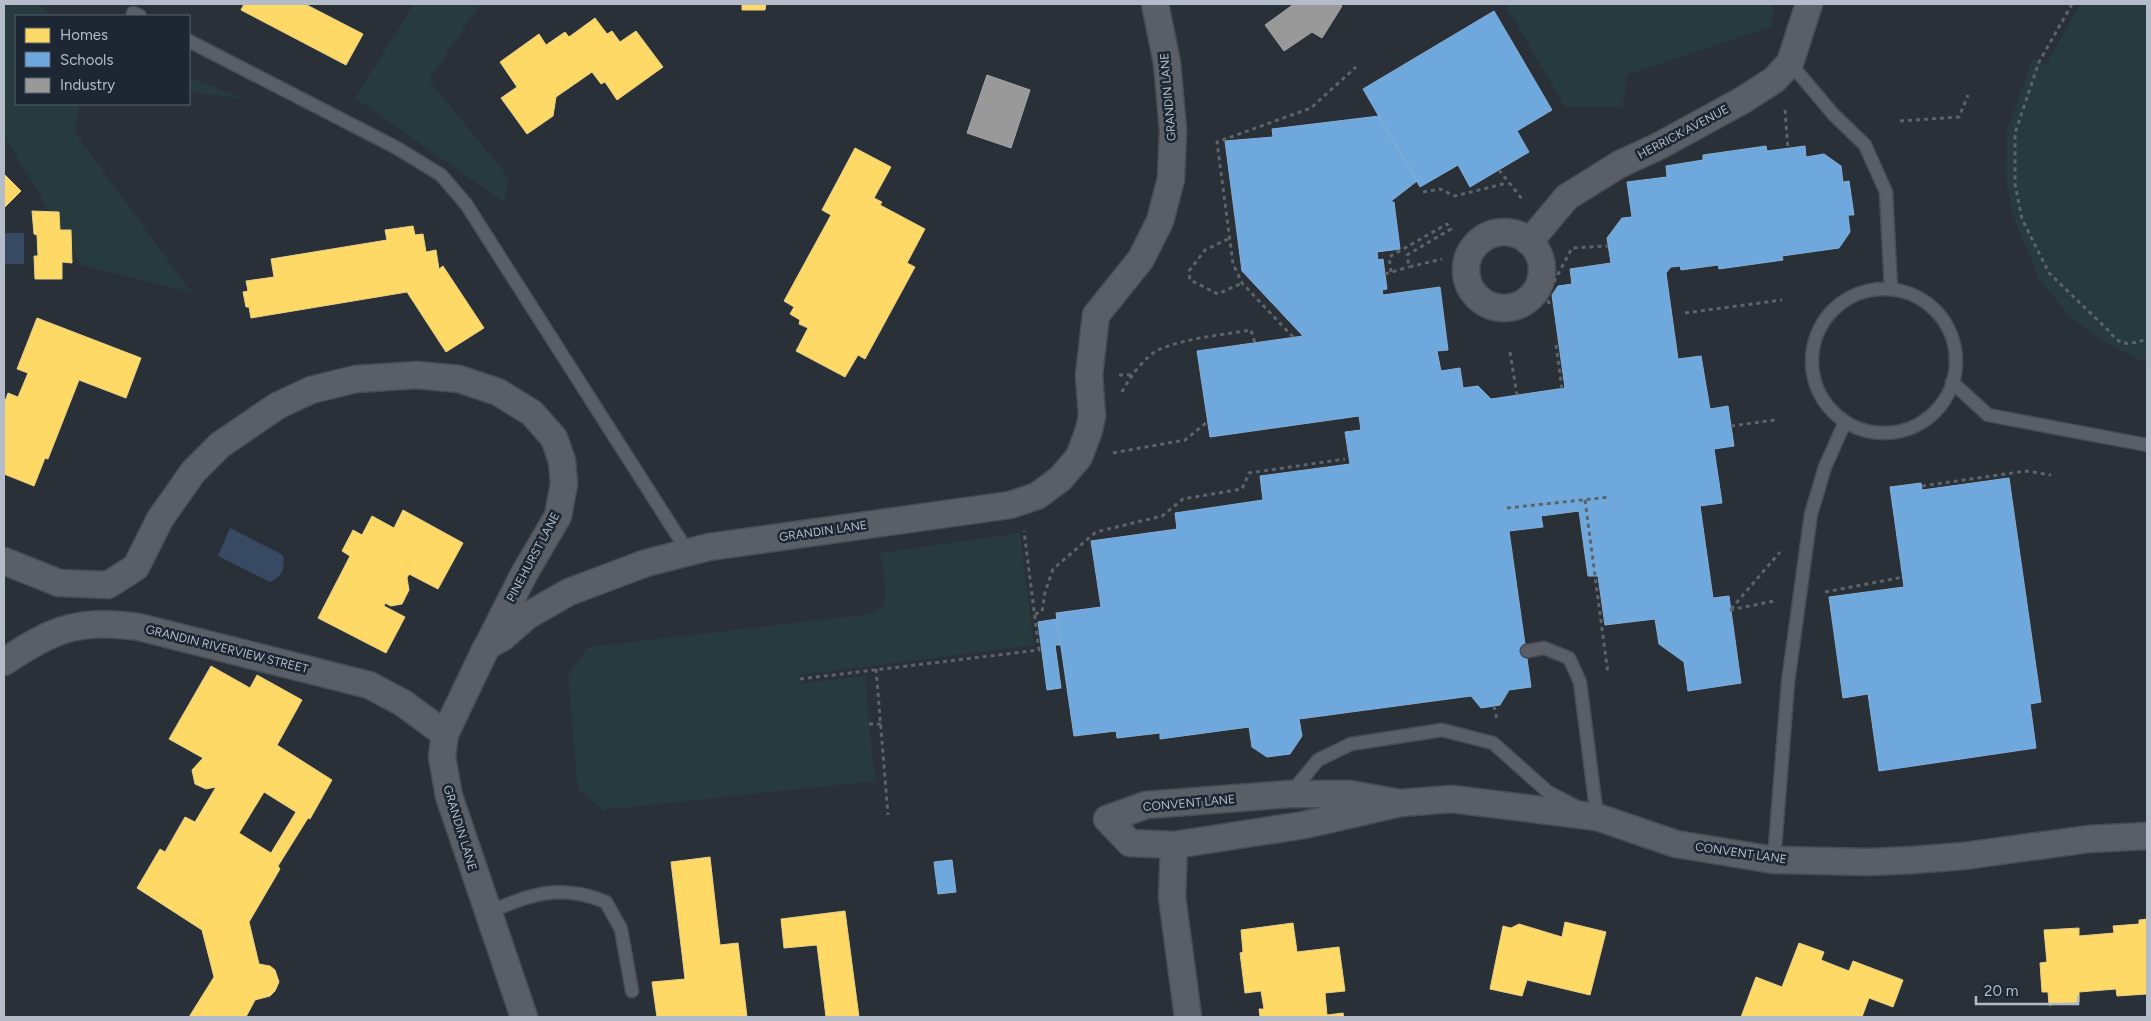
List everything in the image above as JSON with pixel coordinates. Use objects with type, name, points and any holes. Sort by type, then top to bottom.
[{"type":"street","name":"GRANDIN LANE","points":[[524,1017],[448,796],[442,757],[445,734],[487,646],[503,637],[527,616],[569,592],[646,563],[709,547],[1010,505],[1037,496],[1060,479],[1079,457],[1090,430],[1092,416],[1089,375],[1096,315],[1141,259],[1160,221],[1171,178],[1173,130],[1168,72],[1155,4]]},
{"type":"street","name":"HERRICK AVENUE","points":[[1529,242],[1567,197],[1620,164],[1659,146],[1743,100],[1774,80],[1790,63],[1810,4]]},
{"type":"street","name":"PINEHURST LANE","points":[[4,561],[59,583],[108,585],[136,567],[160,519],[193,472],[220,445],[277,406],[311,390],[356,378],[417,374],[459,379],[498,392],[532,413],[554,438],[562,461],[564,484],[558,516],[524,574],[487,646]]},
{"type":"street","name":"GRANDIN RIVERVIEW STREET","points":[[4,662],[30,645],[73,626],[106,622],[139,627],[369,685],[403,703],[445,734]]},
{"type":"street","name":"CONVENT LANE","points":[[1400,803],[1350,794],[1290,794],[1146,805],[1107,819],[1130,843],[1174,845],[1304,825],[1400,803],[1452,799],[1597,817],[1676,844],[1774,860],[1869,862],[1964,856],[2089,839],[2147,836]]},
{"type":"street","points":[[1174,845],[1172,897],[1188,1017]]},
{"type":"lane","points":[[190,42],[397,148],[441,175],[472,212],[688,552]]},
{"type":"lane","points":[[1790,63],[1833,114],[1865,145],[1883,184],[1886,192],[1891,289]]},
{"type":"lane","points":[[1891,289],[1912,295],[1930,306],[1944,322],[1952,340],[1954,354],[1952,382],[1943,402],[1928,418],[1908,429],[1887,434],[1865,431],[1845,422],[1827,406],[1815,384],[1812,361],[1816,337],[1827,316],[1845,300],[1867,291],[1891,289]]},
{"type":"lane","points":[[1952,382],[1988,415],[2147,445]]},
{"type":"lane","points":[[1774,860],[1788,682],[1811,514],[1825,467],[1845,422]]},
{"type":"lane","points":[[1527,650],[1544,648],[1569,658],[1580,682],[1597,817]]},
{"type":"lane","points":[[1290,794],[1318,760],[1351,744],[1442,730],[1494,742],[1548,792],[1597,817]]},
{"type":"lane","points":[[487,914],[519,900],[552,892],[585,893],[606,902],[620,928],[632,991]]},
{"type":"path","points":[[2072,4],[2039,62],[2015,133],[2015,184],[2022,219],[2049,274],[2116,340],[2127,345],[2147,339]]},
{"type":"path","points":[[1293,337],[1242,283],[1233,264],[1228,239],[1217,142],[1311,108],[1356,67]]},
{"type":"path","points":[[1900,121],[1959,117],[1968,95]]},
{"type":"path","points":[[1785,110],[1788,148]]},
{"type":"path","points":[[1499,170],[1507,183],[1522,199]]},
{"type":"path","points":[[1423,192],[1440,189],[1455,196],[1507,183]]},
{"type":"path","points":[[1391,272],[1389,258],[1447,224],[1450,229],[1407,255],[1409,267]]},
{"type":"path","points":[[1228,239],[1205,250],[1189,270],[1190,280],[1218,294],[1242,283]]},
{"type":"path","points":[[1549,304],[1547,295],[1572,248],[1608,246]]},
{"type":"path","points":[[1385,274],[1442,259]]},
{"type":"path","points":[[1685,313],[1782,300]]},
{"type":"path","points":[[1120,396],[1130,375],[1158,350],[1189,341],[1251,330],[1255,343]]},
{"type":"path","points":[[1556,345],[1562,389]]},
{"type":"path","points":[[1510,352],[1517,396]]},
{"type":"path","points":[[1731,426],[1775,420]]},
{"type":"path","points":[[1114,446],[1111,453],[1186,440],[1207,422]]},
{"type":"path","points":[[1035,614],[1042,612],[1045,592],[1053,569],[1096,532],[1162,516],[1183,499],[1242,489],[1249,473],[1345,459]]},
{"type":"path","points":[[1922,486],[2026,471],[2051,475]]},
{"type":"path","points":[[1508,508],[1610,497]]},
{"type":"path","points":[[1585,500],[1608,674]]},
{"type":"path","points":[[800,679],[1039,650],[1024,530]]},
{"type":"path","points":[[1775,601],[1730,610],[1780,552]]},
{"type":"path","points":[[1825,592],[1903,577]]},
{"type":"path","points":[[876,669],[888,815]]},
{"type":"path","points":[[1494,706],[1498,721]]},
{"type":"path","points":[[869,724],[882,724]]},
{"type":"green space","points":[[4,4],[39,4],[52,15],[15,15],[15,105],[79,105],[75,132],[191,292],[81,265],[4,135]]},
{"type":"green space","points":[[414,4],[480,4],[429,80],[509,178],[504,202],[355,98]]},
{"type":"green space","points":[[1505,4],[1774,4],[1771,27],[1627,75],[1623,107],[1565,107]]},
{"type":"green space","points":[[2080,4],[2147,4],[2147,363],[2110,346],[2071,318],[2039,279],[2013,215],[2006,179],[2007,130],[2033,58],[2045,66]]},
{"type":"green space","points":[[190,77],[245,99],[190,92]]},
{"type":"green space","points":[[1020,533],[1034,645],[799,675],[801,683],[865,676],[875,781],[603,810],[578,789],[568,675],[588,647],[870,614],[883,606],[886,589],[880,553]]},
{"type":"water","points":[[4,233],[24,233],[24,264],[4,264]]},
{"type":"water","points":[[230,528],[283,555],[284,564],[280,575],[270,582],[218,556]]},
{"type":"building: Homes","points":[[244,4],[305,4],[363,34],[346,65],[241,10]]},
{"type":"building: Homes","points":[[742,4],[766,4],[765,10],[742,10]]},
{"type":"building: Homes","points":[[595,18],[607,34],[612,31],[620,42],[636,31],[663,67],[617,100],[605,82],[601,84],[592,72],[556,97],[553,116],[527,134],[501,98],[517,87],[500,62],[539,34],[546,45],[565,32],[569,37]]},
{"type":"building: Homes","points":[[855,148],[891,167],[874,198],[882,202],[880,205],[925,229],[907,263],[915,267],[865,359],[858,355],[845,377],[796,351],[808,328],[799,324],[800,320],[790,314],[794,307],[784,301],[831,215],[822,210]]},
{"type":"building: Homes","points":[[4,174],[21,191],[4,208]]},
{"type":"building: Homes","points":[[32,211],[59,212],[60,230],[71,230],[72,263],[62,262],[62,279],[35,279],[34,256],[38,256],[37,235],[34,234]]},
{"type":"building: Homes","points":[[413,226],[415,235],[423,234],[426,252],[436,250],[439,269],[443,266],[484,328],[446,352],[407,292],[251,318],[249,307],[246,307],[243,292],[248,291],[246,281],[274,277],[271,259],[387,240],[385,230]]},
{"type":"building: Homes","points":[[37,318],[141,358],[126,398],[79,380],[48,459],[45,458],[34,486],[4,474],[4,404],[8,393],[18,397],[28,373],[17,369]]},
{"type":"building: Homes","points":[[403,510],[463,543],[438,589],[409,574],[407,578],[409,590],[402,604],[391,606],[385,603],[384,606],[405,617],[386,653],[318,618],[350,556],[342,551],[353,530],[362,535],[372,516],[394,528]]},
{"type":"building: Homes","points":[[211,666],[250,688],[257,675],[302,700],[277,745],[332,780],[310,819],[308,818],[278,866],[280,869],[249,922],[259,964],[270,966],[275,970],[279,982],[275,991],[270,996],[255,1000],[246,1017],[189,1017],[214,977],[202,930],[137,888],[160,849],[165,852],[185,817],[195,822],[216,787],[206,789],[195,784],[192,770],[203,758],[169,739]],"holes":[[[264,792],[296,812],[271,853],[239,833]]]},
{"type":"building: Homes","points":[[710,857],[720,945],[738,943],[747,1017],[657,1017],[652,982],[685,979],[671,862]]},
{"type":"building: Homes","points":[[845,911],[859,1017],[826,1017],[817,945],[784,948],[781,919]]},
{"type":"building: Homes","points":[[2147,919],[2147,994],[2117,996],[2116,989],[2079,992],[2079,1002],[2049,1005],[2048,992],[2042,992],[2040,963],[2047,962],[2044,930],[2079,928],[2079,936],[2114,933],[2113,926],[2139,924],[2139,920]]},
{"type":"building: Homes","points":[[1565,922],[1606,932],[1590,995],[1527,980],[1522,996],[1490,989],[1503,926],[1511,928],[1519,924],[1562,937]]},
{"type":"building: Homes","points":[[1293,923],[1297,952],[1339,947],[1345,991],[1325,993],[1327,1015],[1343,1013],[1344,1017],[1260,1017],[1259,1009],[1264,1009],[1261,991],[1245,993],[1240,953],[1243,952],[1241,930]]},
{"type":"building: Homes","points":[[1799,943],[1824,952],[1821,960],[1849,971],[1853,961],[1903,980],[1893,1007],[1869,998],[1862,1017],[1741,1017],[1756,977],[1782,987]]},
{"type":"building: Schools","points":[[1494,11],[1552,110],[1517,131],[1529,152],[1470,187],[1458,165],[1420,187],[1363,89]]},
{"type":"building: Schools","points":[[1379,116],[1417,181],[1390,202],[1394,202],[1400,249],[1377,252],[1378,260],[1383,259],[1387,289],[1382,290],[1383,295],[1440,287],[1448,350],[1437,351],[1441,371],[1460,368],[1463,388],[1478,386],[1491,399],[1565,388],[1552,295],[1558,286],[1572,284],[1570,269],[1611,263],[1607,238],[1622,218],[1632,217],[1627,182],[1667,177],[1666,166],[1703,160],[1703,155],[1766,146],[1767,151],[1805,146],[1806,157],[1824,154],[1841,166],[1843,182],[1849,181],[1854,215],[1848,215],[1850,232],[1839,248],[1782,256],[1783,260],[1719,269],[1718,265],[1681,270],[1680,266],[1671,267],[1666,273],[1678,359],[1701,356],[1710,409],[1728,406],[1734,446],[1714,449],[1722,503],[1700,506],[1713,598],[1729,596],[1741,683],[1688,691],[1684,662],[1659,644],[1655,619],[1605,625],[1598,576],[1588,576],[1579,511],[1541,516],[1543,527],[1509,531],[1531,687],[1509,690],[1500,705],[1481,708],[1471,696],[1299,719],[1302,736],[1290,754],[1267,757],[1252,747],[1249,727],[1160,739],[1160,733],[1117,738],[1116,731],[1074,736],[1056,613],[1101,607],[1091,541],[1177,529],[1175,513],[1263,500],[1260,476],[1350,464],[1345,432],[1361,430],[1359,416],[1210,437],[1197,351],[1303,336],[1242,271],[1225,141],[1273,137],[1272,129]]},
{"type":"building: Schools","points":[[2009,478],[2041,702],[2030,704],[2036,748],[1879,771],[1868,694],[1843,698],[1829,597],[1904,587],[1890,487],[1921,483],[1922,490]]},
{"type":"building: Schools","points":[[1057,619],[1060,645],[1055,645],[1061,688],[1047,690],[1038,622]]},
{"type":"building: Schools","points":[[952,860],[956,892],[938,894],[934,862]]},
{"type":"building: Industry","points":[[1294,4],[1339,4],[1342,6],[1322,38],[1312,32],[1284,51],[1265,25]]},
{"type":"building: Industry","points":[[987,75],[1030,90],[1011,148],[967,133]]}]
